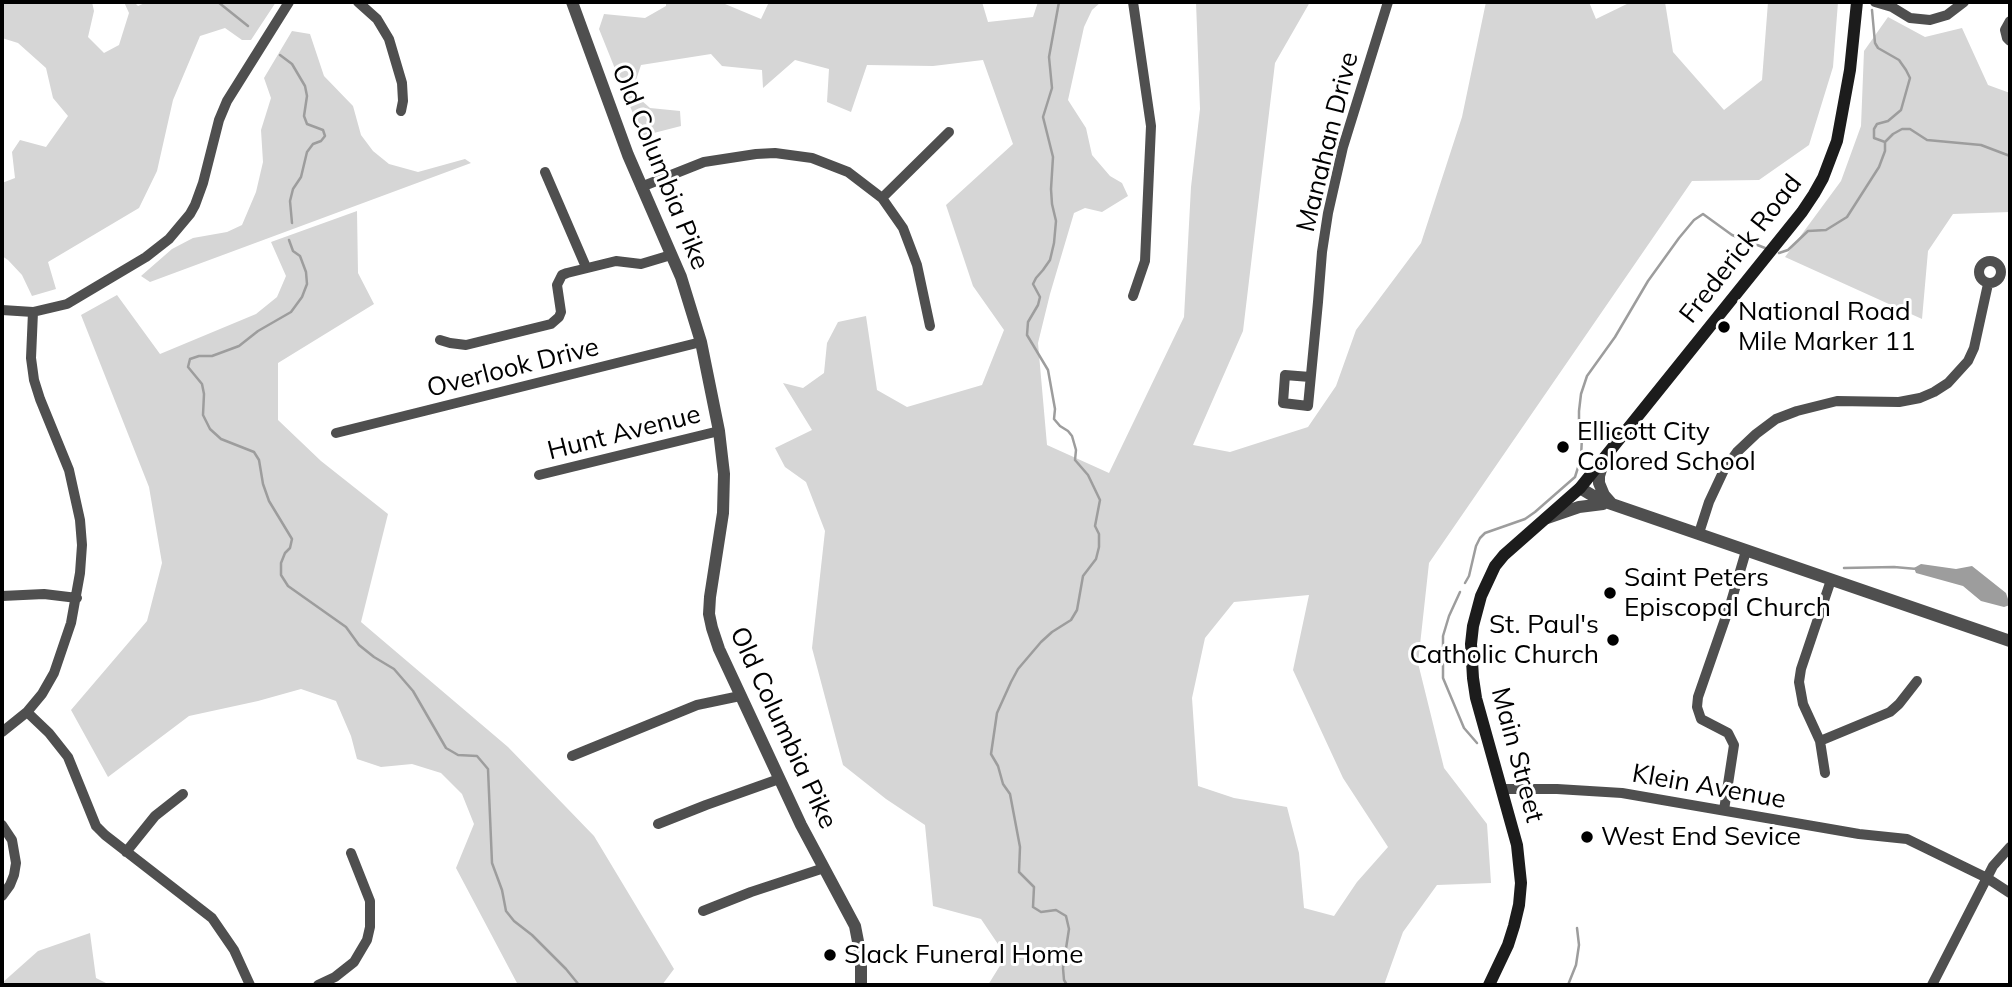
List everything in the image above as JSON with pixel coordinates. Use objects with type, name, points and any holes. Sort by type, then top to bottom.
[{"type":"main road","name":"Frederick Road","points":[[1580,488],[1802,212],[1824,178],[1837,141],[1844,109],[1857,2]]},
{"type":"main road","name":"Main Street","points":[[1489,985],[1508,945],[1519,905],[1520,863],[1503,789],[1476,698],[1471,644],[1473,626],[1481,596],[1495,566],[1534,527],[1580,488]]},
{"type":"street","points":[[2,310],[33,312],[58,308],[80,298],[159,248],[179,228],[190,214],[199,194],[219,120],[227,101],[289,2]]},
{"type":"street","points":[[358,2],[377,19],[389,39],[404,92],[401,111]]},
{"type":"street","name":"Old Columbia Pike","points":[[572,2],[610,109],[688,297],[701,342],[719,431],[725,494],[709,614],[719,649],[779,779],[855,926],[861,957],[861,985]]},
{"type":"street","points":[[1133,2],[1151,125],[1145,261],[1133,296]]},
{"type":"street","name":"Manahan Drive","points":[[1310,377],[1322,252],[1334,181],[1388,2]]},
{"type":"street","points":[[1875,2],[1892,7],[1910,18],[1930,20],[1947,16],[1964,2]]},
{"type":"street","points":[[2010,21],[2005,30],[2010,41]]},
{"type":"street","points":[[882,198],[949,132]]},
{"type":"street","points":[[641,187],[704,162],[775,153],[830,163],[848,172],[882,198],[903,228],[911,245],[930,326]]},
{"type":"street","points":[[545,172],[586,267]]},
{"type":"street","points":[[440,340],[466,345],[551,324],[561,312],[557,285],[562,275],[616,261],[636,265],[671,255]]},
{"type":"street","points":[[1699,533],[1709,502],[1724,470],[1737,452],[1776,419],[1837,401],[1899,402],[1920,398],[1948,383],[1968,361],[1974,348],[1987,284]]},
{"type":"street","points":[[2,732],[27,712],[54,673],[77,598],[82,545],[80,520],[69,470],[34,380],[31,358],[33,312]]},
{"type":"street","name":"Overlook Drive","points":[[335,433],[701,342]]},
{"type":"street","name":"Hunt Avenue","points":[[539,475],[719,431]]},
{"type":"street","points":[[1605,458],[1599,483],[1611,504]]},
{"type":"street","points":[[1580,488],[1611,504],[2010,641]]},
{"type":"street","points":[[1534,527],[1560,512],[1591,504],[1611,504]]},
{"type":"street","points":[[1724,810],[1734,745],[1728,733],[1701,719],[1698,697],[1746,551]]},
{"type":"street","points":[[1825,773],[1821,741],[1803,704],[1799,682],[1831,580]]},
{"type":"street","points":[[2,596],[32,594],[77,598]]},
{"type":"street","points":[[1821,741],[1890,712],[1917,681]]},
{"type":"street","points":[[572,756],[697,705],[740,696]]},
{"type":"street","points":[[27,712],[55,739],[68,757],[96,826],[212,918],[230,943],[250,985]]},
{"type":"street","points":[[658,824],[779,779]]},
{"type":"street","name":"Klein Avenue","points":[[1503,789],[1622,793],[1859,834],[1907,839],[1987,878]]},
{"type":"street","points":[[126,852],[155,816],[183,794]]},
{"type":"street","points":[[2,825],[12,840],[16,863],[10,886],[2,896]]},
{"type":"street","points":[[1932,985],[1987,878],[2000,856],[2010,847]]},
{"type":"street","points":[[318,985],[335,977],[354,962],[361,952],[370,927],[370,901],[351,853]]},
{"type":"street","points":[[703,911],[824,868]]},
{"type":"street","points":[[1987,878],[2010,893]]},
{"type":"shaded area","points":[[2,2],[92,2],[94,11],[88,37],[104,53],[119,45],[129,13],[124,2],[134,2],[138,6],[147,2],[276,2],[251,40],[242,40],[225,28],[200,36],[173,100],[157,171],[139,208],[48,262],[56,289],[32,296],[22,275],[2,256],[2,183],[15,178],[12,152],[20,140],[46,147],[68,116],[53,98],[46,68],[18,43],[2,38]]},
{"type":"shaded area","points":[[666,2],[725,2],[761,19],[769,2],[982,2],[988,22],[1033,17],[1038,2],[1101,2],[1092,10],[1084,27],[1068,100],[1086,128],[1092,155],[1110,176],[1122,183],[1128,196],[1102,212],[1085,208],[1074,213],[1038,343],[1047,445],[1109,473],[1184,317],[1191,187],[1200,109],[1196,2],[1310,2],[1275,63],[1243,331],[1193,445],[1230,452],[1308,427],[1336,386],[1356,330],[1421,243],[1462,117],[1486,2],[1589,2],[1596,19],[1631,2],[1665,2],[1673,52],[1724,110],[1762,80],[1768,2],[1838,2],[1833,67],[1809,145],[1759,180],[1692,181],[1429,563],[1418,663],[1444,768],[1487,824],[1491,883],[1437,885],[1403,932],[1384,985],[988,985],[1006,956],[981,919],[933,906],[925,825],[843,765],[812,648],[825,531],[806,482],[785,467],[775,448],[812,430],[783,383],[803,388],[824,373],[827,343],[838,322],[866,316],[877,390],[907,407],[982,385],[1004,330],[973,286],[946,205],[1013,144],[983,60],[933,66],[867,65],[851,112],[827,102],[829,69],[795,60],[763,88],[762,70],[722,66],[711,54],[641,65],[632,92],[650,108],[680,111],[681,126],[642,136],[599,29],[604,14],[645,18],[666,6]],"holes":[[[1309,595],[1293,670],[1343,778],[1388,847],[1357,882],[1334,916],[1304,908],[1299,853],[1287,807],[1234,798],[1198,786],[1192,698],[1205,638],[1234,602]]]},
{"type":"shaded area","points":[[1888,17],[1925,37],[1962,28],[1988,85],[2010,93],[2010,212],[1953,214],[1928,251],[1922,319],[1785,257],[1841,181],[1861,126],[1864,51]]},
{"type":"shaded area","points":[[292,31],[310,34],[324,76],[353,106],[361,135],[373,151],[389,164],[418,172],[465,159],[471,163],[150,282],[141,276],[172,249],[193,238],[227,232],[242,225],[256,192],[263,162],[261,130],[271,98],[264,78]]},
{"type":"shaded area","points":[[357,211],[358,273],[374,304],[278,363],[278,420],[321,461],[388,514],[361,622],[508,747],[594,836],[674,969],[662,985],[518,985],[456,868],[474,824],[462,794],[441,773],[412,764],[381,767],[357,759],[351,736],[336,701],[301,689],[189,716],[108,777],[71,710],[147,621],[162,563],[149,487],[81,315],[117,295],[160,354],[256,314],[277,297],[286,276],[271,242]]},
{"type":"shaded area","points":[[1921,564],[1956,569],[1972,566],[2006,593],[2010,605],[2004,607],[1981,601],[1963,586],[1916,573],[1914,568]]},
{"type":"shaded area","points":[[90,933],[96,978],[110,985],[2,985],[38,951]]},
{"type":"waterway","points":[[218,2],[248,26]]},
{"type":"waterway","points":[[1059,2],[1049,57],[1052,88],[1043,117],[1053,157],[1051,189],[1056,221],[1054,243],[1050,260],[1033,284],[1040,297],[1028,322],[1027,335],[1048,370],[1055,409],[1054,419],[1072,436],[1076,450],[1075,460],[1088,475],[1100,500],[1095,526],[1099,534],[1099,547],[1096,559],[1083,576],[1077,610],[1071,620],[1041,642],[1018,669],[1011,682],[997,713],[991,754],[1010,794],[1020,847],[1019,872],[1034,887],[1033,907],[1041,912],[1056,910],[1066,916],[1069,929],[1063,968],[1067,985]]},
{"type":"waterway","points":[[1779,253],[1788,250],[1808,231],[1826,230],[1847,217],[1879,167],[1885,151],[1885,142],[1874,138],[1874,129],[1877,124],[1888,121],[1901,110],[1910,78],[1899,60],[1878,48],[1875,43],[1872,10]]},
{"type":"waterway","points":[[280,55],[292,64],[305,86],[307,96],[304,116],[307,124],[323,130],[325,136],[307,152],[301,177],[293,189],[290,201],[292,223]]},
{"type":"waterway","points":[[1885,142],[1902,129],[1910,129],[1927,140],[1981,145],[2010,156]]},
{"type":"waterway","points":[[1465,583],[1476,546],[1485,533],[1525,519],[1575,477],[1581,458],[1581,394],[1587,376],[1615,337],[1648,281],[1694,220],[1703,214],[1732,235],[1765,248]]},
{"type":"waterway","points":[[289,240],[293,251],[300,256],[306,272],[307,284],[302,297],[291,312],[258,331],[239,346],[212,356],[190,359],[188,367],[202,384],[203,415],[210,429],[221,439],[254,452],[259,460],[269,501],[292,539],[281,563],[281,575],[288,586],[346,627],[359,645],[394,669],[413,691],[446,748],[458,755],[477,756],[488,769],[492,863],[506,911],[579,985]]},
{"type":"waterway","points":[[1844,568],[1917,569]]},
{"type":"waterway","points":[[1460,592],[1443,636],[1443,678],[1464,728],[1477,743]]},
{"type":"waterway","points":[[1568,985],[1576,965],[1579,945],[1577,928]]},
{"type":"place","name":"National Road Mile Marker 11","points":[[1724,327]]},
{"type":"place","name":"Ellicott City Colored School","points":[[1563,447]]},
{"type":"place","name":"Saint Peters Episcopal Church","points":[[1610,593]]},
{"type":"place","name":"St. Paul's Catholic Church","points":[[1613,640]]},
{"type":"place","name":"West End Sevice","points":[[1587,837]]},
{"type":"place","name":"Slack Funeral Home","points":[[830,955]]}]
